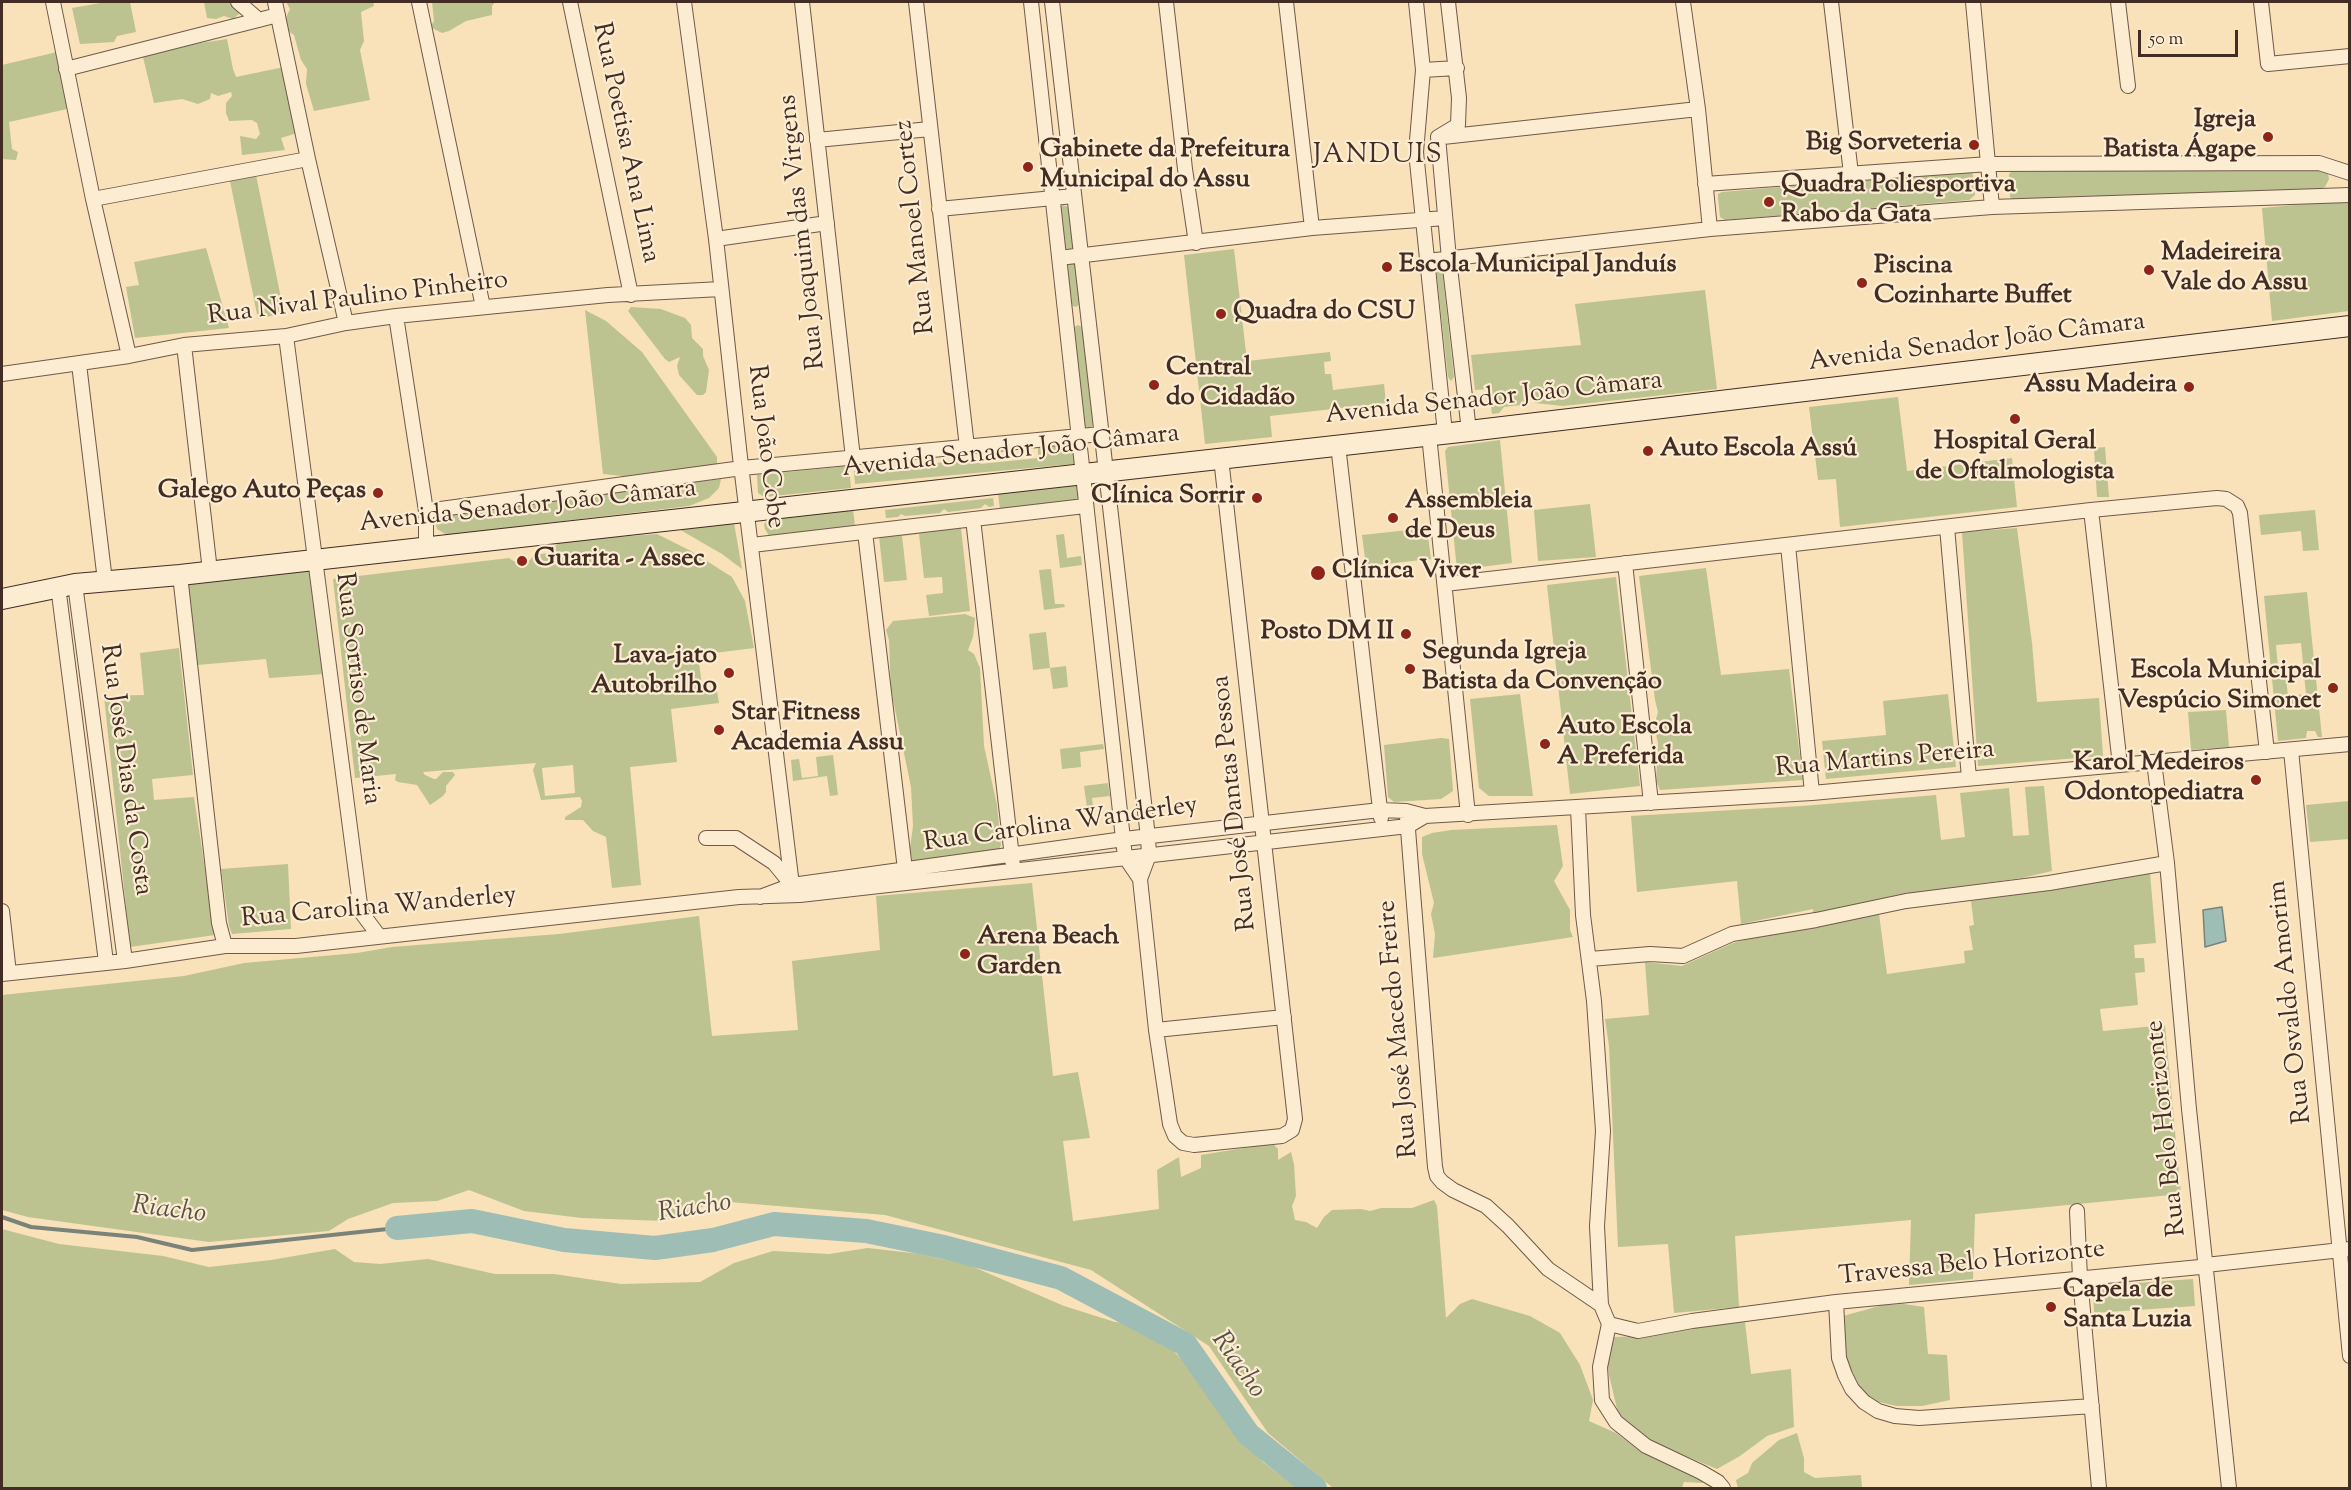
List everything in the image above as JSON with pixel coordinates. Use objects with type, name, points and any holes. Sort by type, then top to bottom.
[{"type":"main road","name":"Avenida Senador João Câmara","points":[[2,598],[67,585],[180,575],[1437,434],[2349,326]]},
{"type":"street","points":[[53,2],[93,199],[129,356]]},
{"type":"street","points":[[238,2],[258,20]]},
{"type":"street","points":[[419,2],[483,307]]},
{"type":"street","name":"Rua Poetisa Ana Lima","points":[[570,2],[631,295]]},
{"type":"street","name":"Rua João Cobe","points":[[684,2],[716,239],[747,510],[796,890]]},
{"type":"street","name":"Rua Joaquim das Virgens","points":[[802,2],[854,458]]},
{"type":"street","name":"Rua Manoel Cortez","points":[[916,2],[967,447]]},
{"type":"street","points":[[1031,2],[1125,858],[1140,879]]},
{"type":"street","points":[[1052,2],[1148,837],[1149,855],[1140,879],[1156,1030],[1284,1017]]},
{"type":"street","points":[[1166,2],[1196,243]]},
{"type":"street","points":[[1286,2],[1312,228]]},
{"type":"street","points":[[1416,2],[1423,70],[1416,152],[1440,387],[1437,434],[1445,584],[1467,815]]},
{"type":"street","points":[[1438,137],[1458,125],[1460,98],[1448,2]]},
{"type":"street","points":[[1683,2],[1698,109],[1710,229]]},
{"type":"street","points":[[1831,2],[1851,174]]},
{"type":"street","points":[[1973,2],[1992,207]]},
{"type":"street","points":[[2118,2],[2128,86]]},
{"type":"street","points":[[2261,2],[2268,64],[2349,56]]},
{"type":"street","points":[[66,69],[258,20],[276,8],[346,323]]},
{"type":"street","points":[[1038,64],[1059,62]]},
{"type":"street","points":[[1423,70],[1457,68]]},
{"type":"street","points":[[1438,137],[1698,109]]},
{"type":"street","points":[[818,140],[930,129]]},
{"type":"street","points":[[1438,137],[1449,259],[1469,430]]},
{"type":"street","points":[[93,199],[308,159]]},
{"type":"street","points":[[1706,184],[1989,164],[2319,163],[2349,173]]},
{"type":"street","points":[[1426,261],[1710,229],[1992,207],[2349,195]]},
{"type":"street","points":[[939,209],[1074,196]]},
{"type":"street","points":[[1059,258],[1312,228],[1445,218]]},
{"type":"street","points":[[716,239],[827,222]]},
{"type":"street","name":"Rua Nival Paulino Pinheiro","points":[[2,374],[129,356],[183,345],[286,336],[346,323],[396,316],[721,289]]},
{"type":"street","points":[[396,316],[426,511],[426,547]]},
{"type":"street","points":[[1065,320],[1088,318]]},
{"type":"street","name":"Rua Sorriso de Maria","points":[[286,336],[361,912],[379,936]]},
{"type":"street","points":[[183,345],[210,571]]},
{"type":"street","points":[[79,364],[105,581]]},
{"type":"street","points":[[1440,387],[1464,384]]},
{"type":"street","name":"Avenida Senador João Câmara","points":[[426,511],[742,468],[1101,434]]},
{"type":"street","points":[[1338,445],[1382,829]]},
{"type":"street","name":"Rua José Dantas Pessoa","points":[[1156,1030],[1167,1115],[1175,1136],[1183,1143],[1194,1145],[1282,1136],[1292,1130],[1295,1119],[1221,458]]},
{"type":"street","points":[[1445,584],[2091,510],[2217,498],[2232,502],[2240,513],[2267,752]]},
{"type":"street","points":[[752,545],[1085,506]]},
{"type":"street","points":[[2091,510],[2120,765]]},
{"type":"street","points":[[973,519],[1013,871]]},
{"type":"street","points":[[1088,525],[1111,523]]},
{"type":"street","points":[[1947,527],[1969,778]]},
{"type":"street","points":[[865,532],[906,877]]},
{"type":"street","points":[[1788,545],[1812,793]]},
{"type":"street","points":[[1625,563],[1651,803]]},
{"type":"street","points":[[180,575],[219,923],[225,946]]},
{"type":"street","name":"Rua José Dias da Costa","points":[[67,585],[125,961]]},
{"type":"street","name":"Rua José Dias da Costa","points":[[67,585],[106,962]]},
{"type":"street","name":"Rua Martins Pereira","points":[[1425,816],[1812,793],[2349,744]]},
{"type":"street","name":"Rua Osvaldo Amorim","points":[[2291,750],[2345,1250],[2349,1356]]},
{"type":"street","name":"Rua Belo Horizonte","points":[[2154,762],[2167,863],[2229,1488]]},
{"type":"street","points":[[1578,808],[1583,915],[1590,959],[1603,1131],[1597,1226],[1601,1305],[1609,1324],[1600,1367],[1602,1400],[1616,1422],[1646,1446],[1701,1472],[1718,1482],[1723,1488]]},
{"type":"street","name":"Rua Carolina Wanderley","points":[[906,877],[1012,856],[1124,839],[1380,810],[1406,811],[1425,816]]},
{"type":"street","name":"Rua José Macedo Freire","points":[[1406,811],[1437,1176],[1453,1190],[1486,1206],[1548,1269],[1601,1305]]},
{"type":"street","points":[[1408,826],[1425,816]]},
{"type":"street","name":"Rua Carolina Wanderley","points":[[5,973],[125,961],[225,946],[296,946],[739,897],[760,897],[796,890],[906,877],[1013,871],[1408,826]]},
{"type":"street","points":[[706,838],[736,838],[774,863],[796,890]]},
{"type":"street","points":[[1590,959],[1650,954],[1683,956],[1732,934],[1816,920],[1906,901],[2049,883],[2167,863]]},
{"type":"street","points":[[2,911],[5,973]]},
{"type":"street","points":[[2078,1211],[2080,1278],[2099,1488]]},
{"type":"street","name":"Travessa Belo Horizonte","points":[[1609,1324],[1638,1331],[1692,1321],[1836,1302],[2200,1268],[2206,1264],[2345,1250]]},
{"type":"street","points":[[1836,1302],[1839,1358],[1845,1375],[1852,1389],[1864,1402],[1878,1411],[1895,1416],[1918,1418],[2092,1406]]},
{"type":"green space","points":[[106,2],[130,2],[136,32],[117,36],[114,42],[80,44],[72,8]]},
{"type":"green space","points":[[204,2],[238,4],[241,12],[233,19],[224,16],[216,19],[207,18]]},
{"type":"green space","points":[[286,2],[373,2],[374,6],[361,12],[364,41],[360,50],[370,100],[314,111],[306,84],[307,69],[301,60],[294,35],[285,29],[283,24],[290,9]]},
{"type":"green space","points":[[432,2],[495,2],[492,6],[492,15],[466,21],[442,33],[430,27],[434,21]]},
{"type":"green space","points":[[227,39],[236,77],[284,67],[297,133],[281,138],[285,150],[242,155],[240,136],[256,139],[260,134],[257,123],[252,120],[229,121],[226,103],[232,96],[231,92],[218,96],[211,93],[210,99],[198,104],[182,99],[154,103],[143,57],[170,49],[177,44]]},
{"type":"green space","points":[[57,52],[67,109],[9,122],[12,149],[18,152],[16,160],[2,159],[2,65]]},
{"type":"green space","points":[[2322,168],[2328,173],[2329,179],[2325,187],[2316,190],[2012,199],[2010,197],[2009,174],[2011,172]]},
{"type":"green space","points":[[1968,171],[1973,175],[1975,195],[1969,200],[1725,220],[1720,217],[1718,194],[1722,192]]},
{"type":"green space","points":[[256,175],[284,313],[258,319],[230,181]]},
{"type":"green space","points":[[2347,200],[2349,202],[2349,311],[2272,321],[2262,208]]},
{"type":"green space","points":[[1062,205],[1069,207],[1080,304],[1076,307],[1070,305],[1060,208]]},
{"type":"green space","points":[[206,248],[229,328],[135,338],[126,287],[139,285],[134,262]]},
{"type":"green space","points":[[1234,249],[1247,361],[1330,352],[1331,361],[1324,362],[1325,374],[1331,374],[1333,390],[1384,384],[1386,403],[1270,416],[1272,437],[1205,444],[1184,255]]},
{"type":"green space","points":[[1442,268],[1454,377],[1451,381],[1448,377],[1436,269]]},
{"type":"green space","points":[[1705,290],[1717,389],[1563,406],[1535,403],[1532,400],[1524,401],[1521,405],[1504,407],[1499,413],[1492,414],[1489,389],[1475,390],[1471,355],[1581,345],[1575,304]]},
{"type":"green space","points":[[631,307],[661,309],[685,318],[691,325],[692,338],[703,349],[703,356],[709,370],[706,392],[703,395],[697,395],[679,375],[677,366],[680,357],[669,362],[665,359],[628,311]]},
{"type":"green space","points":[[585,310],[606,321],[642,352],[717,457],[717,465],[632,477],[603,474]]},
{"type":"green space","points":[[1078,325],[1082,327],[1093,425],[1089,428],[1084,426],[1073,328]]},
{"type":"green space","points":[[1898,397],[1907,471],[2012,458],[2017,507],[1840,527],[1836,479],[1818,480],[1809,407]]},
{"type":"green space","points":[[1500,440],[1512,563],[1457,570],[1445,451],[1448,447]]},
{"type":"green space","points":[[1073,444],[1074,464],[855,484],[854,471],[864,470],[869,473],[872,469],[890,467],[894,470],[898,467],[920,464],[924,467],[927,464],[955,461],[960,464],[963,461],[979,459],[980,464],[1038,458],[1038,448]]},
{"type":"green space","points":[[2105,447],[2109,497],[2097,497],[2094,448]]},
{"type":"green space","points":[[849,466],[851,488],[764,497],[758,493],[757,475]]},
{"type":"green space","points":[[721,479],[719,488],[709,498],[689,506],[447,535],[437,529],[435,521],[440,517],[576,496]]},
{"type":"green space","points":[[1077,485],[1080,500],[1000,510],[998,493]]},
{"type":"green space","points":[[993,498],[994,506],[989,507],[985,504],[981,508],[948,512],[944,509],[940,513],[905,516],[901,514],[898,517],[886,518],[885,510]]},
{"type":"green space","points":[[1590,504],[1596,557],[1538,561],[1534,510]]},
{"type":"green space","points":[[853,509],[855,526],[769,536],[764,524],[769,519]]},
{"type":"green space","points":[[2315,510],[2319,550],[2303,551],[2301,531],[2261,535],[2259,515]]},
{"type":"green space","points":[[734,523],[742,569],[722,554],[677,528]]},
{"type":"green space","points":[[961,528],[970,611],[929,616],[926,595],[943,593],[942,577],[924,578],[919,534],[902,536],[907,580],[884,582],[879,536]]},
{"type":"green space","points":[[1427,528],[1431,559],[1366,566],[1362,535]]},
{"type":"green space","points":[[2017,528],[2037,702],[2099,698],[2103,756],[1978,766],[1962,532]]},
{"type":"green space","points":[[657,534],[691,551],[732,577],[745,601],[754,648],[698,655],[703,693],[717,691],[719,703],[671,709],[677,762],[630,767],[641,885],[612,888],[606,837],[593,831],[583,820],[565,820],[565,817],[581,807],[580,797],[541,800],[533,770],[536,763],[423,772],[434,779],[443,772],[453,772],[455,775],[446,786],[443,796],[430,805],[417,785],[398,782],[395,780],[396,774],[355,778],[333,579],[509,558],[515,562],[524,558],[524,561],[527,561],[534,555],[549,553],[560,541]],"holes":[[[573,765],[575,793],[545,796],[542,768]]]},
{"type":"green space","points":[[1064,534],[1067,558],[1081,556],[1082,565],[1060,568],[1056,535]]},
{"type":"green space","points":[[1706,568],[1721,675],[1789,669],[1803,780],[1660,790],[1656,780],[1658,743],[1654,726],[1658,712],[1639,576]]},
{"type":"green space","points":[[1051,569],[1055,604],[1064,604],[1065,607],[1044,610],[1039,570]]},
{"type":"green space","points":[[310,571],[325,674],[269,678],[266,659],[197,665],[185,585]]},
{"type":"green space","points":[[1616,577],[1640,786],[1570,794],[1547,585]]},
{"type":"green space","points":[[2307,592],[2322,737],[2318,737],[2315,731],[2307,731],[2306,738],[2278,741],[2264,596]],"holes":[[[2301,643],[2306,694],[2288,696],[2286,678],[2279,679],[2276,645]]]},
{"type":"green space","points":[[965,614],[975,618],[973,637],[968,650],[974,654],[980,668],[984,746],[997,805],[1001,845],[999,850],[912,860],[910,848],[913,826],[911,787],[891,690],[889,640],[886,630],[893,621]]},
{"type":"green space","points":[[1046,632],[1050,668],[1033,670],[1029,634]]},
{"type":"green space","points":[[179,648],[193,775],[152,779],[154,800],[194,797],[215,935],[130,947],[104,696],[144,695],[140,653]]},
{"type":"green space","points":[[1066,666],[1068,687],[1053,689],[1050,668]]},
{"type":"green space","points":[[1520,694],[1533,796],[1489,796],[1479,788],[1470,699]]},
{"type":"green space","points":[[1948,694],[1956,767],[1826,779],[1822,741],[1886,735],[1883,701]]},
{"type":"green space","points":[[2226,710],[2229,747],[2191,750],[2188,712]]},
{"type":"green space","points":[[1449,739],[1453,791],[1441,799],[1394,802],[1388,797],[1384,745]]},
{"type":"green space","points":[[1103,744],[1104,749],[1080,752],[1081,767],[1062,769],[1060,749]]},
{"type":"green space","points":[[833,755],[838,795],[830,796],[827,776],[793,781],[791,760],[799,759],[802,778],[818,776],[816,757]]},
{"type":"green space","points":[[1108,783],[1110,796],[1092,798],[1094,815],[1088,815],[1084,786]]},
{"type":"green space","points":[[2044,786],[2052,871],[2022,878],[1897,895],[1813,915],[1813,909],[1741,924],[1737,881],[1637,892],[1631,816],[1936,795],[1941,840],[1965,837],[1960,793],[2009,788],[2013,836],[2029,835],[2025,787]]},
{"type":"green space","points":[[2349,801],[2349,839],[2310,842],[2306,805]]},
{"type":"green space","points":[[1557,825],[1563,866],[1554,881],[1570,910],[1570,930],[1573,937],[1433,958],[1435,934],[1431,914],[1434,903],[1422,854],[1422,837],[1451,830]]},
{"type":"green space","points":[[288,864],[291,929],[232,934],[221,869]]},
{"type":"green space","points":[[2150,873],[2156,943],[2134,945],[2135,958],[2144,958],[2145,972],[2135,973],[2138,1005],[2100,1009],[2103,1031],[2165,1025],[2181,1194],[1975,1214],[1973,1279],[1909,1285],[1911,1220],[1735,1236],[1739,1307],[1674,1313],[1668,1244],[1618,1247],[1609,1046],[1605,1019],[1649,1015],[1645,962],[1682,966],[1733,943],[1879,914],[1887,974],[1965,963],[1964,951],[1973,950],[1969,926],[1974,925],[1971,901]]},
{"type":"green space","points":[[1032,883],[1053,1076],[1078,1072],[1090,1138],[1063,1141],[1073,1221],[1159,1209],[1157,1170],[1179,1157],[1181,1177],[1201,1168],[1201,1155],[1262,1145],[1274,1145],[1278,1149],[1278,1160],[1291,1152],[1296,1196],[1292,1206],[1295,1220],[1306,1222],[1317,1228],[1332,1210],[1370,1211],[1381,1208],[1412,1208],[1434,1200],[1437,1206],[1446,1318],[1460,1304],[1472,1299],[1530,1316],[1560,1333],[1580,1365],[1593,1400],[1589,1421],[1616,1433],[1637,1449],[1698,1477],[1703,1483],[1684,1482],[1682,1488],[1333,1488],[1268,1433],[1209,1346],[1091,1270],[885,1215],[718,1201],[664,1221],[582,1218],[524,1211],[469,1190],[437,1201],[393,1203],[348,1219],[329,1231],[209,1242],[28,1217],[2,1210],[2,995],[184,976],[244,963],[357,953],[392,947],[559,934],[699,916],[712,1036],[798,1030],[792,961],[880,950],[876,896]]},
{"type":"green space","points":[[2,1229],[59,1244],[163,1256],[209,1267],[271,1260],[335,1249],[354,1262],[380,1264],[428,1259],[495,1274],[554,1274],[621,1284],[700,1282],[734,1263],[773,1251],[829,1254],[868,1248],[920,1254],[969,1265],[1064,1306],[1115,1322],[1126,1323],[1171,1348],[1263,1462],[1297,1488],[2,1488]]},
{"type":"green space","points":[[2193,1279],[2195,1306],[2094,1313],[2093,1286]]},
{"type":"green space","points":[[1904,1304],[1924,1307],[1928,1354],[1947,1355],[1950,1400],[1922,1406],[1897,1406],[1874,1401],[1861,1393],[1843,1359],[1843,1316],[1883,1305]]},
{"type":"green space","points":[[1745,1322],[1751,1374],[1791,1369],[1794,1427],[1767,1436],[1740,1456],[1717,1469],[1645,1439],[1618,1413],[1607,1357],[1613,1337],[1646,1336],[1670,1330]]},
{"type":"green space","points":[[1797,1433],[1804,1458],[1804,1472],[1815,1478],[1861,1475],[1862,1488],[1738,1488],[1736,1480],[1748,1473],[1752,1463],[1779,1440]]},
{"type":"water","points":[[2222,907],[2226,941],[2205,947],[2203,910]]},
{"type":"waterway","name":"Riacho","points":[[2,1217],[31,1227],[137,1237],[192,1250],[397,1228]]},
{"type":"waterway","name":"Riacho","points":[[397,1228],[472,1221],[564,1240],[655,1248],[713,1240],[774,1224],[866,1231],[944,1247],[1061,1278],[1185,1344],[1248,1434],[1315,1488]]},
{"type":"place","name":"Igreja Batista Ágape","points":[[2268,137]]},
{"type":"place","name":"Big Sorveteria","points":[[1974,145]]},
{"type":"place","name":"Gabinete da Prefeitura Municipal do Assu","points":[[1028,167]]},
{"type":"place","name":"Quadra Poliesportiva Rabo da Gata","points":[[1769,202]]},
{"type":"place","name":"Escola Municipal Janduís","points":[[1387,267]]},
{"type":"place","name":"Madeireira Vale do Assu","points":[[2149,270]]},
{"type":"place","name":"Piscina Cozinharte Buffet","points":[[1862,283]]},
{"type":"place","name":"Quadra do CSU","points":[[1221,314]]},
{"type":"place","name":"Central do Cidadão","points":[[1154,385]]},
{"type":"place","name":"Assu Madeira","points":[[2189,387]]},
{"type":"place","name":"Hospital Geral de Oftalmologista","points":[[2015,419]]},
{"type":"place","name":"Auto Escola Assú","points":[[1648,451]]},
{"type":"place","name":"Galego Auto Peças","points":[[378,493]]},
{"type":"place","name":"Clínica Sorrir","points":[[1257,498]]},
{"type":"place","name":"Assembleia de Deus","points":[[1393,518]]},
{"type":"place","name":"Guarita - Assec","points":[[522,561]]},
{"type":"place","name":"Clínica Viver","points":[[1318,573]]},
{"type":"place","name":"Posto DM II","points":[[1406,634]]},
{"type":"place","name":"Segunda Igreja Batista da Convenção","points":[[1410,669]]},
{"type":"place","name":"Lava-jato Autobrilho","points":[[729,673]]},
{"type":"place","name":"Escola Municipal Vespúcio Simonet","points":[[2333,688]]},
{"type":"place","name":"Star Fitness Academia Assu","points":[[719,730]]},
{"type":"place","name":"Auto Escola A Preferida","points":[[1545,744]]},
{"type":"place","name":"Karol Medeiros Odontopediatra","points":[[2256,780]]},
{"type":"place","name":"Arena Beach Garden","points":[[965,954]]},
{"type":"place","name":"Capela de Santa Luzia","points":[[2051,1307]]},
{"type":"district","name":"JANDUIS","points":[[1378,157]]}]
